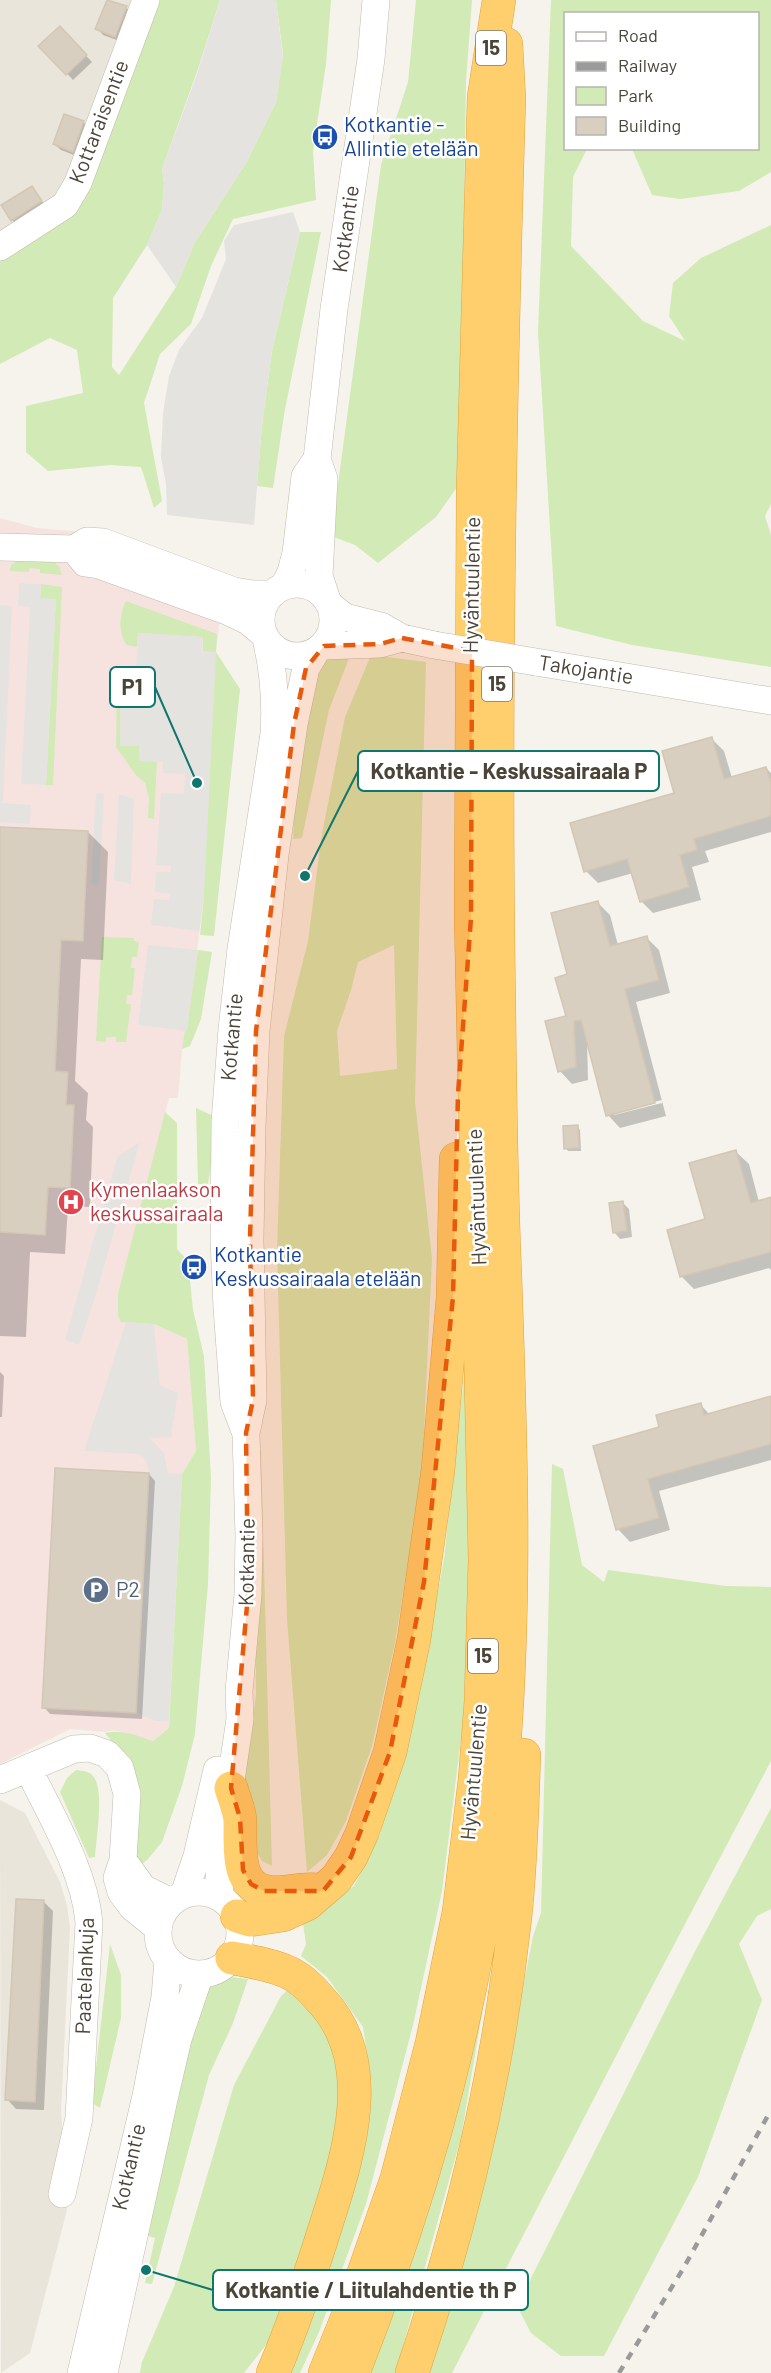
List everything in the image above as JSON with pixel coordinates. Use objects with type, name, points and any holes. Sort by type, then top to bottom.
[{"type":"highway","name":"Hyväntuulentie","points":[[325,2373],[397,2178],[432,2043],[459,1912],[475,1779],[481,1701],[485,1559],[471,918],[473,528],[483,97],[501,0]]},
{"type":"highway","name":"Hyväntuulentie","points":[[353,2373],[421,2186],[458,2050],[493,1854],[507,1704],[511,1521],[499,1009],[498,847],[499,494],[509,98],[501,0]]},
{"type":"highway","points":[[229,1907],[250,1920],[283,1915],[307,1904],[336,1879],[351,1857],[372,1805],[392,1740],[424,1582],[438,1470],[453,1297],[458,1094],[471,918]]},
{"type":"highway","points":[[412,2373],[446,2267],[467,2189],[494,2056],[515,1918],[520,1857],[525,1704],[523,1636],[511,1521]]},
{"type":"highway","points":[[231,1788],[240,1818],[243,1870],[251,1884],[264,1891],[283,1893],[303,1888],[323,1891]]},
{"type":"highway","points":[[232,1958],[253,1961],[287,1972],[311,1989],[340,2025],[354,2068],[354,2107],[349,2141],[335,2197],[318,2251],[273,2373]]},
{"type":"street","name":"Kottaraisentie","points":[[0,247],[65,205],[78,183],[146,0]]},
{"type":"street","name":"Kotkantie","points":[[328,602],[319,576],[324,478],[317,459],[334,309],[371,59],[376,0]]},
{"type":"street","name":"Kotkantie","points":[[278,590],[291,572],[296,553],[305,476],[317,459]]},
{"type":"street","points":[[0,547],[74,549],[87,540],[102,542],[234,591],[253,594],[310,587],[328,602],[333,623],[319,649],[298,655],[283,654],[248,621],[227,611],[99,565],[85,563],[74,549]]},
{"type":"street","points":[[264,637],[260,617],[263,605],[278,590]]},
{"type":"street","name":"Takojantie","points":[[328,602],[345,617],[381,626],[402,638],[771,701]]},
{"type":"street","name":"Kotkantie","points":[[246,1433],[234,1402],[227,1308],[224,1240],[225,1122],[241,949],[274,734],[276,704],[272,664],[264,637]]},
{"type":"street","name":"Takojantie","points":[[319,649],[380,644],[402,638]]},
{"type":"street","name":"Kotkantie","points":[[229,1907],[219,1878],[221,1849],[240,1719],[239,1691],[248,1594],[246,1433],[253,1400],[250,1306],[252,1127],[263,958],[294,724],[306,668],[319,649]]},
{"type":"street","name":"Kotkantie","points":[[177,1898],[197,1856],[229,1718],[239,1691]]},
{"type":"street","points":[[0,1780],[74,1749],[90,1748],[107,1754],[120,1768],[127,1794],[123,1860],[117,1878],[121,1892],[132,1907],[158,1928]]},
{"type":"street","name":"Paatelankuja","points":[[28,1768],[80,1879],[87,1899],[89,1922],[79,2118],[62,2194]]},
{"type":"street","points":[[123,1860],[143,1888],[177,1898]]},
{"type":"street","points":[[196,1891],[209,1893],[229,1907],[240,1938],[232,1958],[223,1966],[212,1972],[188,1973],[177,1968],[161,1951],[158,1928],[164,1910],[177,1898],[196,1891]]},
{"type":"street","name":"Kotkantie","points":[[81,2373],[146,2096],[165,1997],[168,1960]]},
{"type":"street","name":"Kotkantie","points":[[104,2373],[164,2099],[183,2022],[200,1974]]},
{"type":"highlighted area","points":[[402,638],[472,651],[471,918],[458,1094],[453,1297],[424,1582],[390,1752],[351,1857],[323,1891],[264,1891],[251,1884],[243,1870],[240,1818],[231,1788],[248,1594],[246,1433],[253,1400],[250,1239],[256,1031],[294,724],[306,668],[324,646],[380,644]]},
{"type":"shaded area","points":[[0,0],[153,0],[86,186],[0,257]]},
{"type":"shaded area","points":[[220,0],[276,0],[283,58],[276,102],[246,163],[195,242],[176,287],[147,245],[162,210],[164,183],[162,169],[197,74]]},
{"type":"shaded area","points":[[293,212],[300,232],[272,351],[262,425],[254,525],[167,515],[166,484],[161,457],[163,413],[169,376],[179,350],[202,318],[226,259],[224,241],[234,225]]},
{"type":"shaded area","name":"Kymenlaakson keskussairaala","points":[[0,518],[37,528],[95,533],[220,616],[216,652],[204,896],[187,1031],[182,1049],[178,1098],[169,1098],[118,1293],[154,1324],[187,1339],[196,1451],[182,1474],[169,1728],[153,1741],[115,1730],[105,1732],[70,1729],[0,1764]]},
{"type":"shaded area","points":[[19,583],[41,584],[40,598],[56,599],[46,785],[21,784],[30,607],[18,606]]},
{"type":"shaded area","points":[[0,605],[12,606],[3,803],[31,805],[30,824],[0,822]]},
{"type":"shaded area","points":[[138,633],[203,637],[202,651],[216,652],[204,896],[199,931],[151,925],[154,899],[169,900],[170,894],[155,892],[156,872],[171,872],[171,866],[156,865],[161,793],[184,794],[185,774],[162,773],[163,762],[139,761],[139,746],[120,746],[121,684],[135,684]]},
{"type":"shaded area","points":[[96,793],[104,794],[99,885],[91,884]]},
{"type":"shaded area","points":[[119,794],[134,799],[131,884],[114,880]]},
{"type":"shaded area","points":[[148,945],[198,950],[187,1031],[138,1025]]},
{"type":"shaded area","points":[[140,1142],[79,1345],[65,1340],[117,1157]]},
{"type":"shaded area","points":[[126,1322],[154,1324],[160,1385],[178,1393],[171,1437],[150,1438],[164,1453],[168,1473],[182,1474],[169,1721],[156,1721],[136,1713],[149,1473],[146,1460],[139,1454],[84,1451]]},
{"type":"shaded area","points":[[0,1800],[25,1813],[60,1882],[67,1905],[70,1928],[61,2111],[67,2210],[30,2353],[1,2373]]},
{"type":"green space","points":[[153,0],[220,0],[162,169],[164,183],[162,210],[147,245],[113,298],[112,367],[119,375],[176,287],[195,242],[246,163],[276,102],[283,54],[276,0],[331,0],[326,64],[313,151],[316,200],[233,219],[211,266],[191,324],[160,354],[144,403],[162,501],[154,508],[141,467],[110,465],[48,471],[26,452],[26,406],[83,393],[77,350],[50,338],[0,364],[0,257],[72,211]]},
{"type":"green space","points":[[416,0],[472,0],[466,81],[460,483],[436,517],[378,563],[355,545],[331,536],[381,165],[408,82]]},
{"type":"green space","points":[[551,0],[771,0],[771,172],[739,191],[680,199],[652,195],[632,150],[759,150],[759,12],[564,12],[564,150],[586,150],[573,177],[571,246],[643,321],[685,341],[669,316],[673,283],[701,258],[771,225],[771,504],[765,516],[771,535],[771,667],[632,645],[556,626],[538,332]]},
{"type":"green space","points":[[300,232],[321,232],[285,409],[273,488],[257,486],[272,351]]},
{"type":"green space","points":[[20,559],[50,559],[59,566],[62,575],[40,573],[40,569],[30,568],[29,572],[10,571],[11,565]]},
{"type":"green space","points":[[41,584],[62,587],[53,785],[46,785],[56,600],[40,599]]},
{"type":"green space","points":[[126,601],[217,634],[216,652],[240,689],[214,936],[200,935],[204,896],[203,637],[138,633],[137,647],[127,645],[122,636],[121,624]]},
{"type":"green space","points":[[351,653],[329,710],[302,838],[293,839],[297,767],[310,696],[331,654]]},
{"type":"green space","points":[[371,655],[426,662],[415,1101],[432,1259],[422,1476],[395,1643],[372,1746],[346,1821],[327,1855],[307,1872],[287,1619],[277,1250],[284,1036],[308,941],[321,839],[345,717]],"holes":[[[394,945],[397,1069],[340,1076],[337,1031],[358,962]]]},
{"type":"green space","points":[[125,675],[136,675],[135,684],[121,684],[120,745],[139,746],[140,761],[157,761],[154,819],[148,818],[149,799],[145,783],[136,775],[116,747],[117,685]]},
{"type":"green space","points":[[102,937],[134,938],[134,941],[139,942],[137,957],[132,957],[131,968],[135,968],[132,995],[127,995],[126,1004],[131,1004],[126,1042],[116,1042],[116,1037],[106,1037],[106,1042],[96,1041]]},
{"type":"green space","points":[[198,950],[212,952],[201,1019],[190,1046],[182,1049]]},
{"type":"green space","points":[[196,1108],[213,1116],[216,1132],[208,1184],[198,1184]]},
{"type":"green space","points":[[165,1112],[177,1123],[177,1249],[188,1261],[193,1310],[204,1356],[211,1478],[208,1584],[195,1734],[182,1786],[162,1842],[135,1870],[124,1757],[105,1733],[123,1732],[153,1741],[169,1728],[182,1474],[196,1451],[187,1339],[154,1324],[121,1322],[118,1316],[118,1293]]},
{"type":"green space","points":[[467,1348],[470,1570],[463,1723],[442,1891],[413,2025],[366,2204],[319,2332],[300,2373],[283,2373],[344,2200],[371,2080],[363,2027],[327,1977],[301,1956],[306,1944],[303,1924],[354,1886],[380,1834],[417,1703],[444,1559]]},
{"type":"green space","points":[[254,1444],[261,1451],[272,1866],[262,1861],[256,1851],[243,1791],[256,1695]]},
{"type":"green space","points":[[552,1464],[563,1469],[582,1565],[604,1582],[608,1570],[726,1586],[771,1587],[771,1761],[452,2373],[424,2373],[507,2070],[533,1936],[541,1913]]},
{"type":"green space","points":[[76,1770],[90,1773],[97,1782],[99,1803],[95,1857],[89,1858],[60,1792],[67,1778]]},
{"type":"green space","points":[[771,1808],[771,1909],[757,1916],[739,1944],[762,2000],[698,2177],[604,2356],[561,2356],[531,2333],[517,2306],[692,1957]]},
{"type":"green space","points":[[499,1893],[482,2014],[461,2137],[397,2368],[395,2373],[361,2373]]},
{"type":"green space","points":[[110,1944],[121,1975],[121,2018],[100,2108],[92,2103]]},
{"type":"green space","points":[[222,1976],[248,1979],[233,2023],[209,2075],[152,2284],[145,2283],[155,2238],[145,2235],[147,2194],[206,1984]]},
{"type":"green space","points":[[291,1987],[311,2002],[340,2060],[337,2149],[276,2332],[244,2373],[140,2373],[142,2362],[174,2287],[234,2085],[281,1996]]},
{"type":"building","points":[[107,0],[127,6],[115,37],[95,29]]},
{"type":"building","points":[[60,26],[87,55],[66,75],[38,46]]},
{"type":"building","points":[[64,114],[84,121],[73,152],[53,144]]},
{"type":"building","points":[[32,186],[42,201],[11,221],[1,205]]},
{"type":"building","points":[[712,737],[724,779],[766,767],[771,782],[771,816],[694,839],[697,850],[680,855],[689,887],[640,902],[627,859],[584,872],[570,823],[674,793],[662,751]]},
{"type":"building","points":[[0,827],[88,831],[83,941],[61,940],[55,1071],[68,1072],[66,1105],[74,1105],[70,1188],[48,1187],[45,1235],[0,1232]]},
{"type":"building","points":[[598,901],[610,946],[647,936],[659,980],[625,989],[655,1103],[606,1116],[581,1020],[574,1021],[576,1067],[558,1072],[545,1021],[566,1016],[555,978],[567,974],[551,913]]},
{"type":"building","points":[[578,1125],[579,1148],[564,1149],[563,1126]]},
{"type":"building","points":[[736,1150],[751,1203],[771,1197],[771,1252],[680,1277],[667,1230],[705,1219],[689,1163]]},
{"type":"building","points":[[623,1201],[627,1231],[613,1233],[609,1203]]},
{"type":"building","points":[[771,1396],[771,1444],[648,1479],[659,1518],[616,1530],[593,1446],[659,1427],[656,1415],[701,1403],[704,1415]]},
{"type":"building","name":"P2","points":[[55,1468],[149,1473],[136,1713],[42,1708]]},
{"type":"building","points":[[16,1899],[44,1900],[35,2102],[5,2100]]},
{"type":"railway","points":[[619,2373],[683,2269],[771,2110]]},
{"type":"place","name":"Kotkantie - Allintie etelään","points":[[325,137]]},
{"type":"place","name":"P1","points":[[197,783]]},
{"type":"place","name":"Kotkantie - Keskussairaala P","points":[[305,876]]},
{"type":"place","name":"Kymenlaakson keskussairaala","points":[[71,1202]]},
{"type":"place","name":"Kotkantie Keskussairaala etelään","points":[[194,1267]]},
{"type":"place","name":"P2","points":[[96,1590]]},
{"type":"place","name":"Kotkantie / Liitulahdentie th P","points":[[146,2270]]}]
